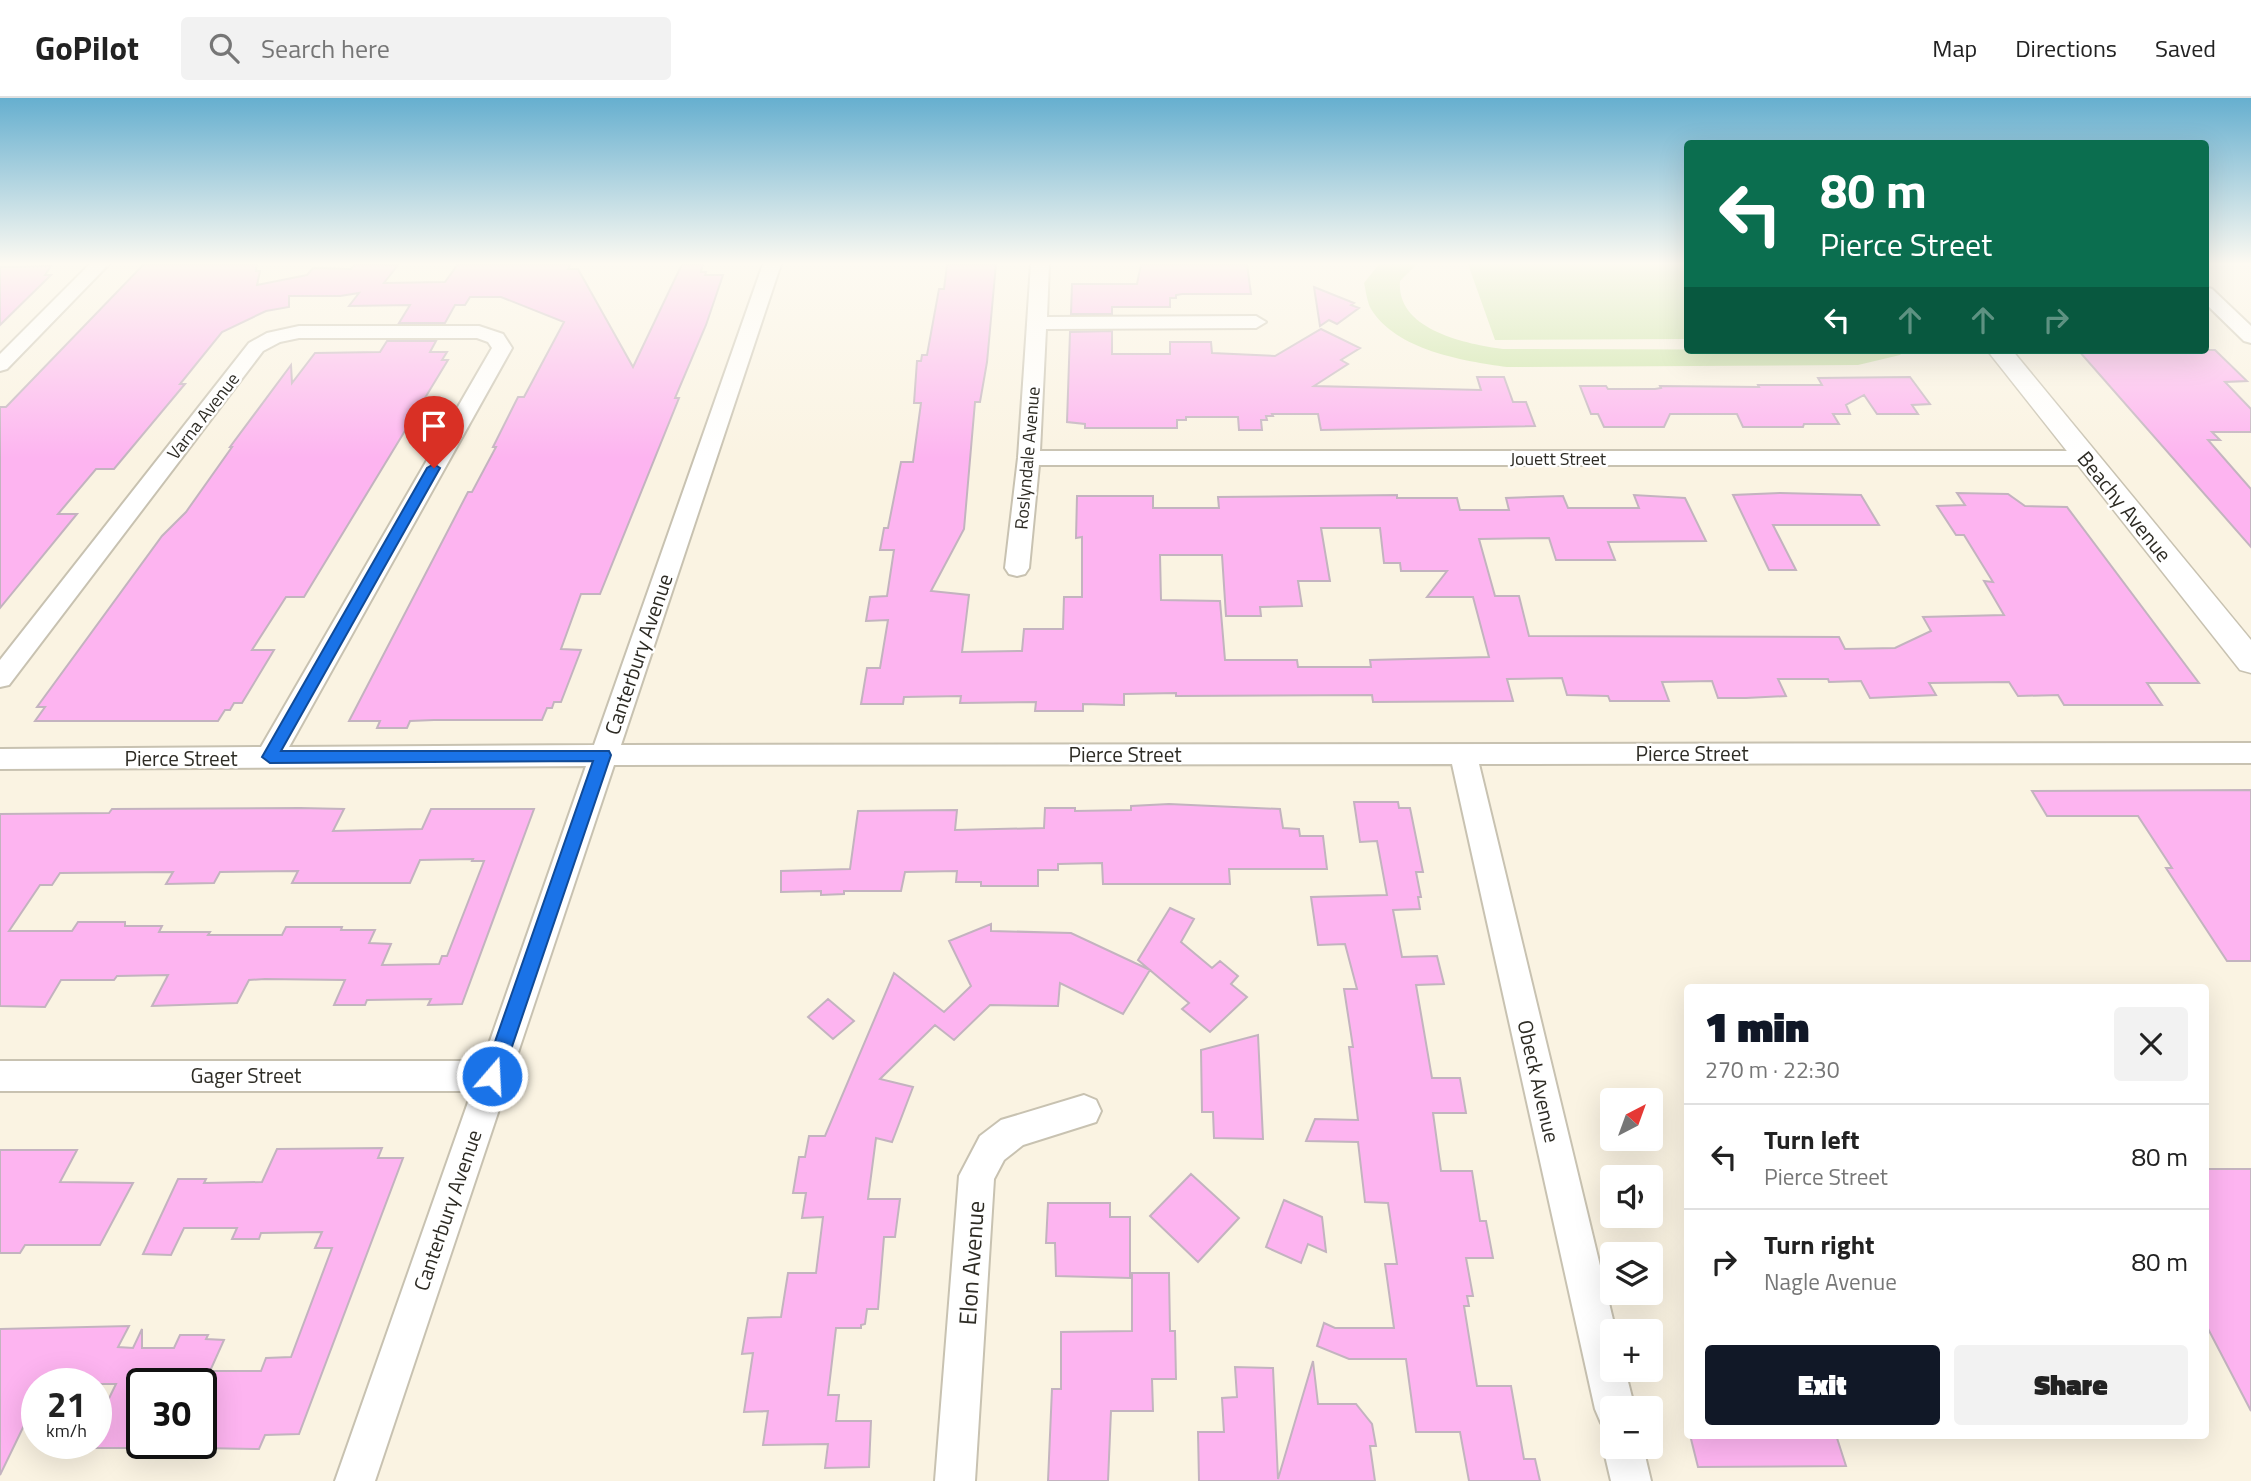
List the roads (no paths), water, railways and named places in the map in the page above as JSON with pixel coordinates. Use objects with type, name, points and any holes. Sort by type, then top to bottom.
[{"type":"street","points":[[0,365],[36,329]]},
{"type":"street","name":"Canterbury Avenue","points":[[355,1481],[750,329]]},
{"type":"street","name":"Roslyndale Avenue","points":[[1017,568],[1029,458],[1036,329]]},
{"type":"street","name":"Varna Avenue","points":[[0,678],[256,347],[274,337],[299,332],[479,332],[496,338],[502,348],[270,757]]},
{"type":"street","name":"Beachy Avenue","points":[[2002,354],[2251,662]]},
{"type":"street","name":"Jouett Street","points":[[1029,458],[2087,458]]},
{"type":"street","name":"Obeck Avenue","points":[[1463,753],[1612,1396]]},
{"type":"street","name":"Pierce Street","points":[[0,759],[603,755],[2251,753]]},
{"type":"street","name":"Gager Street","points":[[0,1076],[492,1076]]},
{"type":"street","name":"Elon Avenue","points":[[954,1481],[977,1176],[992,1148],[1013,1132],[1084,1111]]},
{"type":"street","points":[[1626,1459],[1631,1481]]}]
